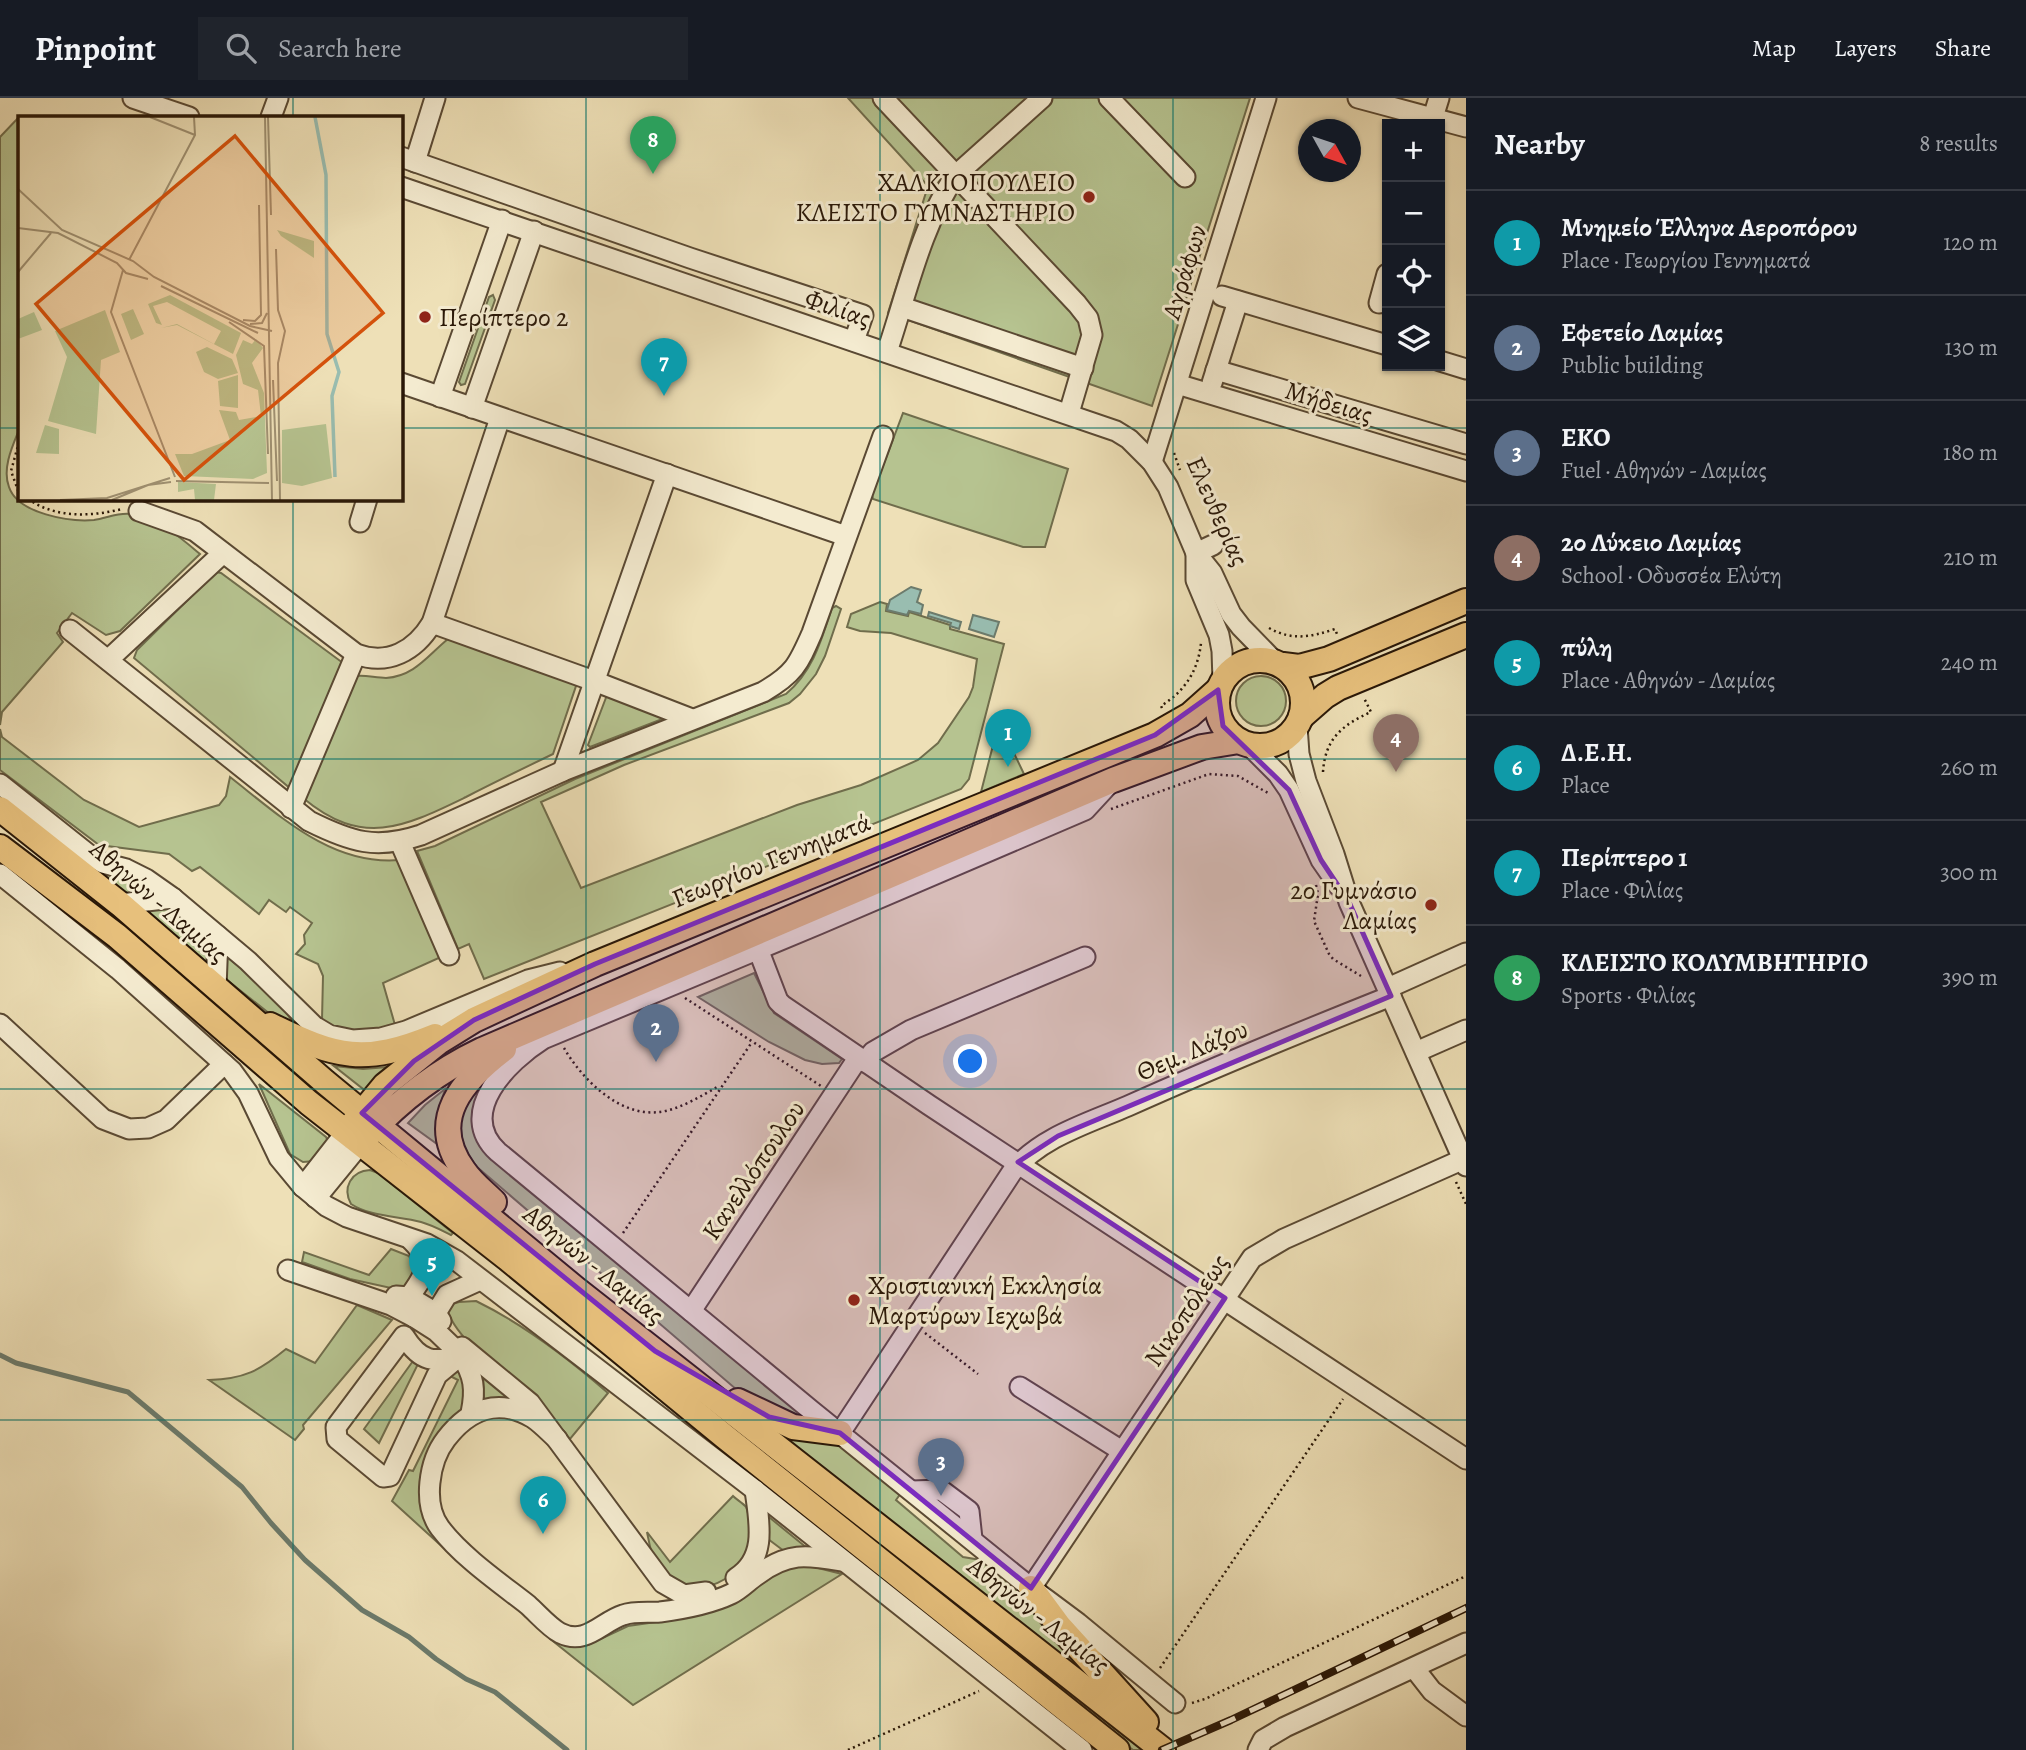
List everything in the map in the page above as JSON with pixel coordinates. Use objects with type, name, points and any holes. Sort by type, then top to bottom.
[{"type":"main road","name":"Γεωργίου Γεννηματά","points":[[361,1128],[385,1086],[440,1041],[474,1020],[595,964],[1155,735],[1190,715],[1221,685],[1232,669],[1245,662],[1260,659],[1299,667],[1329,659],[1466,601]]},
{"type":"main road","points":[[616,1321],[604,1300],[591,1286],[471,1180],[462,1169],[452,1148],[448,1120],[459,1094],[500,1052],[1112,780],[1202,747],[1243,742],[1262,746],[1275,743],[1287,736],[1325,696],[1338,688],[1466,635]]},
{"type":"main road","points":[[1279,664],[1299,684],[1304,700],[1299,721]]},
{"type":"main road","points":[[1221,685],[1217,705],[1220,719],[1228,732],[1243,742]]},
{"type":"main road","name":"Αθηνών - Λαμίας","points":[[0,809],[120,904],[241,1011],[361,1128],[1116,1750]]},
{"type":"main road","name":"Αθηνών - Λαμίας","points":[[0,847],[104,926],[309,1102],[361,1128],[616,1321],[1163,1750]]},
{"type":"main road","points":[[241,1011],[315,1045],[340,1053],[367,1055],[391,1052],[474,1020]]},
{"type":"main road","points":[[361,1128],[448,1067],[547,1029]]},
{"type":"main road","points":[[655,1351],[769,1418],[793,1427],[840,1433]]},
{"type":"main road","points":[[1031,1588],[1059,1626],[1140,1714],[1163,1750]]},
{"type":"street","points":[[133,98],[187,116]]},
{"type":"street","points":[[271,116],[278,98]]},
{"type":"street","points":[[435,98],[408,159],[690,258],[863,315],[854,341]]},
{"type":"street","points":[[883,98],[1077,304],[1087,318],[1092,335],[1077,366],[1063,411]]},
{"type":"street","points":[[887,352],[930,224],[943,195],[956,175],[1042,98]]},
{"type":"street","points":[[1110,98],[1185,177]]},
{"type":"street","name":"Αγράφων","points":[[1152,462],[1266,98]]},
{"type":"street","points":[[1358,98],[1426,119]]},
{"type":"street","points":[[1433,119],[1439,98]]},
{"type":"street","points":[[1445,123],[1466,127]]},
{"type":"street","name":"Φιλίας","points":[[402,187],[1063,411],[1123,435],[1152,462],[1168,487],[1205,549],[1212,573],[1231,614],[1279,664]]},
{"type":"street","points":[[440,397],[502,220]]},
{"type":"street","points":[[472,408],[534,231]]},
{"type":"street","points":[[1379,303],[1382,292]]},
{"type":"street","points":[[1208,394],[1216,370],[1230,298],[1382,344]]},
{"type":"street","points":[[902,307],[1077,366]]},
{"type":"street","points":[[1445,363],[1466,369]]},
{"type":"street","points":[[1216,370],[1466,444]]},
{"type":"street","name":"Μήδειας","points":[[1177,384],[1466,471]]},
{"type":"street","points":[[402,389],[440,397],[846,536]]},
{"type":"street","points":[[139,511],[195,531],[356,654],[374,659],[401,653],[416,644],[432,623],[500,418]]},
{"type":"street","points":[[1373,443],[1381,419]]},
{"type":"street","points":[[70,630],[309,821],[343,838],[368,844],[400,842],[563,771],[763,692],[786,679],[800,661],[808,642],[883,436]]},
{"type":"street","points":[[563,771],[667,474]]},
{"type":"street","points":[[360,522],[367,500]]},
{"type":"street","name":"Φιλίας","points":[[1205,549],[1196,580],[1219,635],[1222,651],[1221,685]]},
{"type":"street","points":[[108,660],[223,553]]},
{"type":"street","points":[[432,623],[692,719]]},
{"type":"street","points":[[291,808],[356,654]]},
{"type":"street","points":[[1290,790],[1299,754],[1299,721]]},
{"type":"street","points":[[1243,742],[1278,774],[1334,854],[1349,902],[1385,995],[1416,1052],[1465,1161]]},
{"type":"street","points":[[1112,780],[1085,810],[667,987],[547,1029],[536,1044],[502,1075],[484,1104],[481,1123],[494,1148],[840,1433],[1175,1703]]},
{"type":"street","points":[[0,784],[88,854],[103,863],[126,869],[146,879],[173,898],[257,970],[314,1026],[329,1035],[353,1040],[381,1038],[406,1031],[528,980],[595,964]]},
{"type":"street","points":[[400,842],[449,955]]},
{"type":"street","points":[[0,874],[118,970],[224,1064],[248,1093],[279,1158],[309,1193],[347,1217],[409,1237],[446,1254],[755,1490],[1082,1750]]},
{"type":"street","points":[[120,904],[173,898]]},
{"type":"street","points":[[216,989],[218,936]]},
{"type":"street","points":[[758,949],[779,1003],[1466,1459]]},
{"type":"street","name":"Θεμ. Λάζου","points":[[1019,1163],[1058,1136],[1385,995],[1466,953]]},
{"type":"street","name":"Κανελλόπουλου","points":[[691,1311],[834,1094],[862,1060],[911,1030],[1085,957]]},
{"type":"street","points":[[0,1024],[103,1119],[129,1129],[148,1128],[166,1120],[224,1064]]},
{"type":"street","points":[[1416,1052],[1466,1030]]},
{"type":"street","points":[[309,1193],[361,1128]]},
{"type":"street","name":"Νικοπόλεως","points":[[1031,1588],[1252,1258],[1465,1161]]},
{"type":"street","points":[[840,1433],[1019,1163]]},
{"type":"street","points":[[409,1237],[421,1251],[426,1266],[423,1278],[409,1297]]},
{"type":"street","points":[[288,1270],[424,1317],[450,1337],[530,1403],[663,1583],[684,1595],[704,1593],[725,1585],[743,1574],[755,1559],[760,1544],[755,1490]]},
{"type":"street","points":[[424,1317],[447,1294],[480,1280]]},
{"type":"street","points":[[360,1294],[409,1297],[436,1331],[461,1355],[471,1372],[474,1396],[471,1413]]},
{"type":"street","points":[[404,1336],[408,1344],[430,1360],[439,1362],[461,1355],[438,1375],[390,1475],[383,1477],[337,1439],[336,1427],[404,1336]]},
{"type":"street","points":[[1020,1387],[1122,1451]]},
{"type":"street","points":[[557,1439],[534,1419],[507,1409],[488,1408],[471,1413],[444,1441],[434,1461],[430,1484],[431,1507],[439,1528],[561,1633],[585,1636],[623,1614],[659,1612],[712,1602],[734,1592],[782,1560],[802,1554],[844,1561]]},
{"type":"street","points":[[1258,1750],[1263,1740],[1274,1733],[1466,1643]]},
{"type":"street","points":[[1413,1668],[1432,1691],[1466,1716]]},
{"type":"path","points":[[18,446],[11,471],[18,490]]},
{"type":"path","name":"Ελευθερίας","points":[[1174,448],[1173,454],[1181,471]]},
{"type":"path","points":[[29,500],[61,513],[84,515],[104,514],[122,509],[139,511]]},
{"type":"path","points":[[1265,626],[1278,634],[1291,637],[1306,637],[1335,629],[1339,638]]},
{"type":"path","points":[[1107,810],[1209,774],[1238,776],[1251,782],[1290,790],[1322,776],[1326,751],[1336,733],[1353,720],[1370,712],[1363,695]]},
{"type":"path","points":[[1312,877],[1318,894],[1314,920],[1329,954],[1385,995]]},
{"type":"path","points":[[667,987],[834,1094]]},
{"type":"path","points":[[547,1029],[580,1072],[630,1110],[659,1112],[677,1107],[722,1085]]},
{"type":"path","points":[[613,1247],[752,1042]]},
{"type":"path","points":[[912,1323],[978,1374]]},
{"type":"path","points":[[1150,1683],[1353,1384]]},
{"type":"path","points":[[1175,1703],[1188,1705],[1205,1699],[1466,1576]]},
{"type":"path","points":[[848,1750],[967,1695],[999,1684]]},
{"type":"highlighted area","points":[[1218,690],[1223,726],[1289,790],[1321,860],[1349,902],[1391,996],[1058,1136],[1018,1162],[1225,1298],[1031,1588],[840,1433],[769,1417],[655,1351],[362,1113],[414,1061],[474,1020],[595,964],[1155,735]]},
{"type":"green space","points":[[848,98],[1250,98],[1152,406],[888,313],[928,186]]},
{"type":"green space","points":[[18,118],[18,433],[7,466],[9,487],[23,504],[59,518],[94,520],[131,514],[150,519],[168,529],[200,554],[120,631],[106,635],[72,613],[57,633],[63,642],[2,712],[0,725],[0,137]]},
{"type":"green space","points":[[493,295],[495,300],[465,384],[461,385],[459,382],[489,297]]},
{"type":"green space","points":[[903,413],[1068,469],[1045,547],[1023,547],[873,499],[872,495]]},
{"type":"green space","points":[[216,572],[343,663],[291,789],[134,658],[137,650]]},
{"type":"green space","points":[[880,602],[887,604],[886,611],[908,616],[909,612],[950,625],[950,629],[1004,644],[969,779],[961,789],[484,979],[469,944],[458,949],[417,851],[435,846],[575,779],[786,694],[810,665],[832,608],[836,606],[841,609],[825,656],[816,674],[789,703],[624,765],[541,802],[581,888],[797,805],[861,785],[918,760],[938,743],[969,697],[977,659],[891,633],[860,631],[847,627],[851,614]]},
{"type":"green space","points":[[448,639],[577,683],[553,754],[423,817],[384,828],[365,828],[345,823],[325,814],[303,798],[357,676],[386,678],[405,673],[420,664]]},
{"type":"green space","points":[[1261,676],[1279,683],[1286,701],[1279,719],[1261,726],[1243,719],[1236,701],[1243,683]]},
{"type":"green space","points":[[607,695],[665,718],[590,747],[588,745]]},
{"type":"green space","points":[[999,722],[1024,774],[981,792]]},
{"type":"green space","points":[[0,729],[2,737],[84,800],[139,827],[219,805],[226,796],[230,777],[288,822],[330,847],[375,860],[400,860],[441,957],[383,983],[395,1025],[347,1031],[329,1025],[322,1020],[323,976],[318,964],[296,954],[305,944],[304,935],[312,923],[290,907],[286,912],[269,900],[259,914],[200,867],[192,871],[169,854],[99,845],[0,770]]},
{"type":"green space","points":[[82,863],[122,873],[149,894],[128,898]]},
{"type":"green space","points":[[144,907],[170,909],[205,939],[208,942],[209,963],[143,912]]},
{"type":"green space","points":[[227,957],[274,994],[302,1036],[227,980]]},
{"type":"green space","points":[[754,973],[774,1013],[842,1059],[839,1063],[822,1064],[805,1060],[769,1042],[698,997]]},
{"type":"green space","points":[[334,1066],[363,1069],[388,1067],[367,1092]]},
{"type":"green space","points":[[487,1080],[477,1107],[474,1125],[478,1143],[484,1151],[812,1422],[737,1390],[477,1167],[464,1144],[461,1121],[468,1099]]},
{"type":"green space","points":[[259,1084],[326,1137],[328,1141],[315,1161],[303,1162],[290,1154]]},
{"type":"green space","points":[[445,1089],[441,1103],[439,1144],[437,1144],[408,1123]]},
{"type":"green space","points":[[370,1170],[378,1173],[453,1233],[451,1235],[421,1222],[385,1216],[351,1204],[348,1198],[350,1181],[358,1173]]},
{"type":"green space","points":[[391,1249],[409,1256],[416,1269],[412,1283],[400,1290],[350,1279],[302,1262],[304,1252],[369,1275]]},
{"type":"green space","points":[[476,1301],[545,1342],[608,1393],[570,1439],[541,1405],[471,1345],[451,1319],[446,1306]]},
{"type":"green space","points":[[357,1305],[392,1320],[303,1425],[304,1429],[295,1440],[209,1380],[242,1376],[286,1349],[315,1363]]},
{"type":"green space","points":[[637,1346],[1147,1750],[1133,1750],[631,1354]]},
{"type":"green space","points":[[413,1361],[418,1364],[379,1443],[364,1429]]},
{"type":"green space","points":[[452,1368],[469,1371],[465,1410],[429,1463],[448,1552],[392,1501],[409,1470],[413,1471],[458,1380],[448,1375]]},
{"type":"green space","points":[[483,1375],[519,1398],[493,1401],[484,1399]]},
{"type":"green space","points":[[764,1421],[830,1441],[847,1449],[901,1493],[896,1500],[963,1557],[987,1561],[1017,1586],[1117,1699]]},
{"type":"green space","points":[[733,1496],[746,1507],[750,1523],[751,1543],[744,1560],[733,1573],[718,1583],[701,1588],[684,1586],[668,1579],[654,1560],[647,1532],[670,1562]]},
{"type":"green space","points":[[764,1513],[807,1548],[784,1551],[768,1539]]},
{"type":"green space","points":[[791,1566],[810,1566],[842,1574],[633,1705],[549,1638],[588,1645],[628,1626],[677,1619],[715,1608],[771,1572]]},
{"type":"water","points":[[911,587],[921,590],[917,602],[923,605],[921,614],[909,611],[907,615],[887,610],[890,600]]},
{"type":"water","points":[[929,612],[961,622],[959,629],[950,626],[951,623],[928,616]]},
{"type":"water","points":[[973,615],[999,622],[994,637],[969,629]]},
{"type":"waterway","points":[[0,1355],[16,1363],[128,1392],[242,1487],[305,1560],[362,1610],[409,1637],[466,1679],[495,1692],[567,1750]]},
{"type":"railway","points":[[1162,1750],[1466,1608]]},
{"type":"place","name":"ΚΛΕΙΣΤΟ ΚΟΛΥΜΒΗΤΗΡΙΟ","points":[[653,174]]},
{"type":"place","name":"ΧΑΛΚΙΟΠΟΥΛΕΙΟ ΚΛΕΙΣΤΟ ΓΥΜΝΑΣΤΗΡΙΟ","points":[[1089,197]]},
{"type":"place","name":"Περίπτερο 2","points":[[425,317]]},
{"type":"place","name":"Περίπτερο 1","points":[[664,396]]},
{"type":"place","name":"Μνημείο Έλληνα Αεροπόρου","points":[[1008,767]]},
{"type":"place","name":"2ο Λύκειο Λαμίας","points":[[1396,772]]},
{"type":"place","name":"2ο Γυμνάσιο Λαμίας","points":[[1431,905]]},
{"type":"place","name":"Εφετείο Λαμίας","points":[[656,1062]]},
{"type":"place","name":"πύλη","points":[[432,1296]]},
{"type":"place","name":"Χριστιανική Εκκλησία Μαρτύρων Ιεχωβά","points":[[854,1300]]},
{"type":"place","name":"EKO","points":[[941,1496]]},
{"type":"place","name":"Δ.Ε.Η.","points":[[543,1534]]}]
